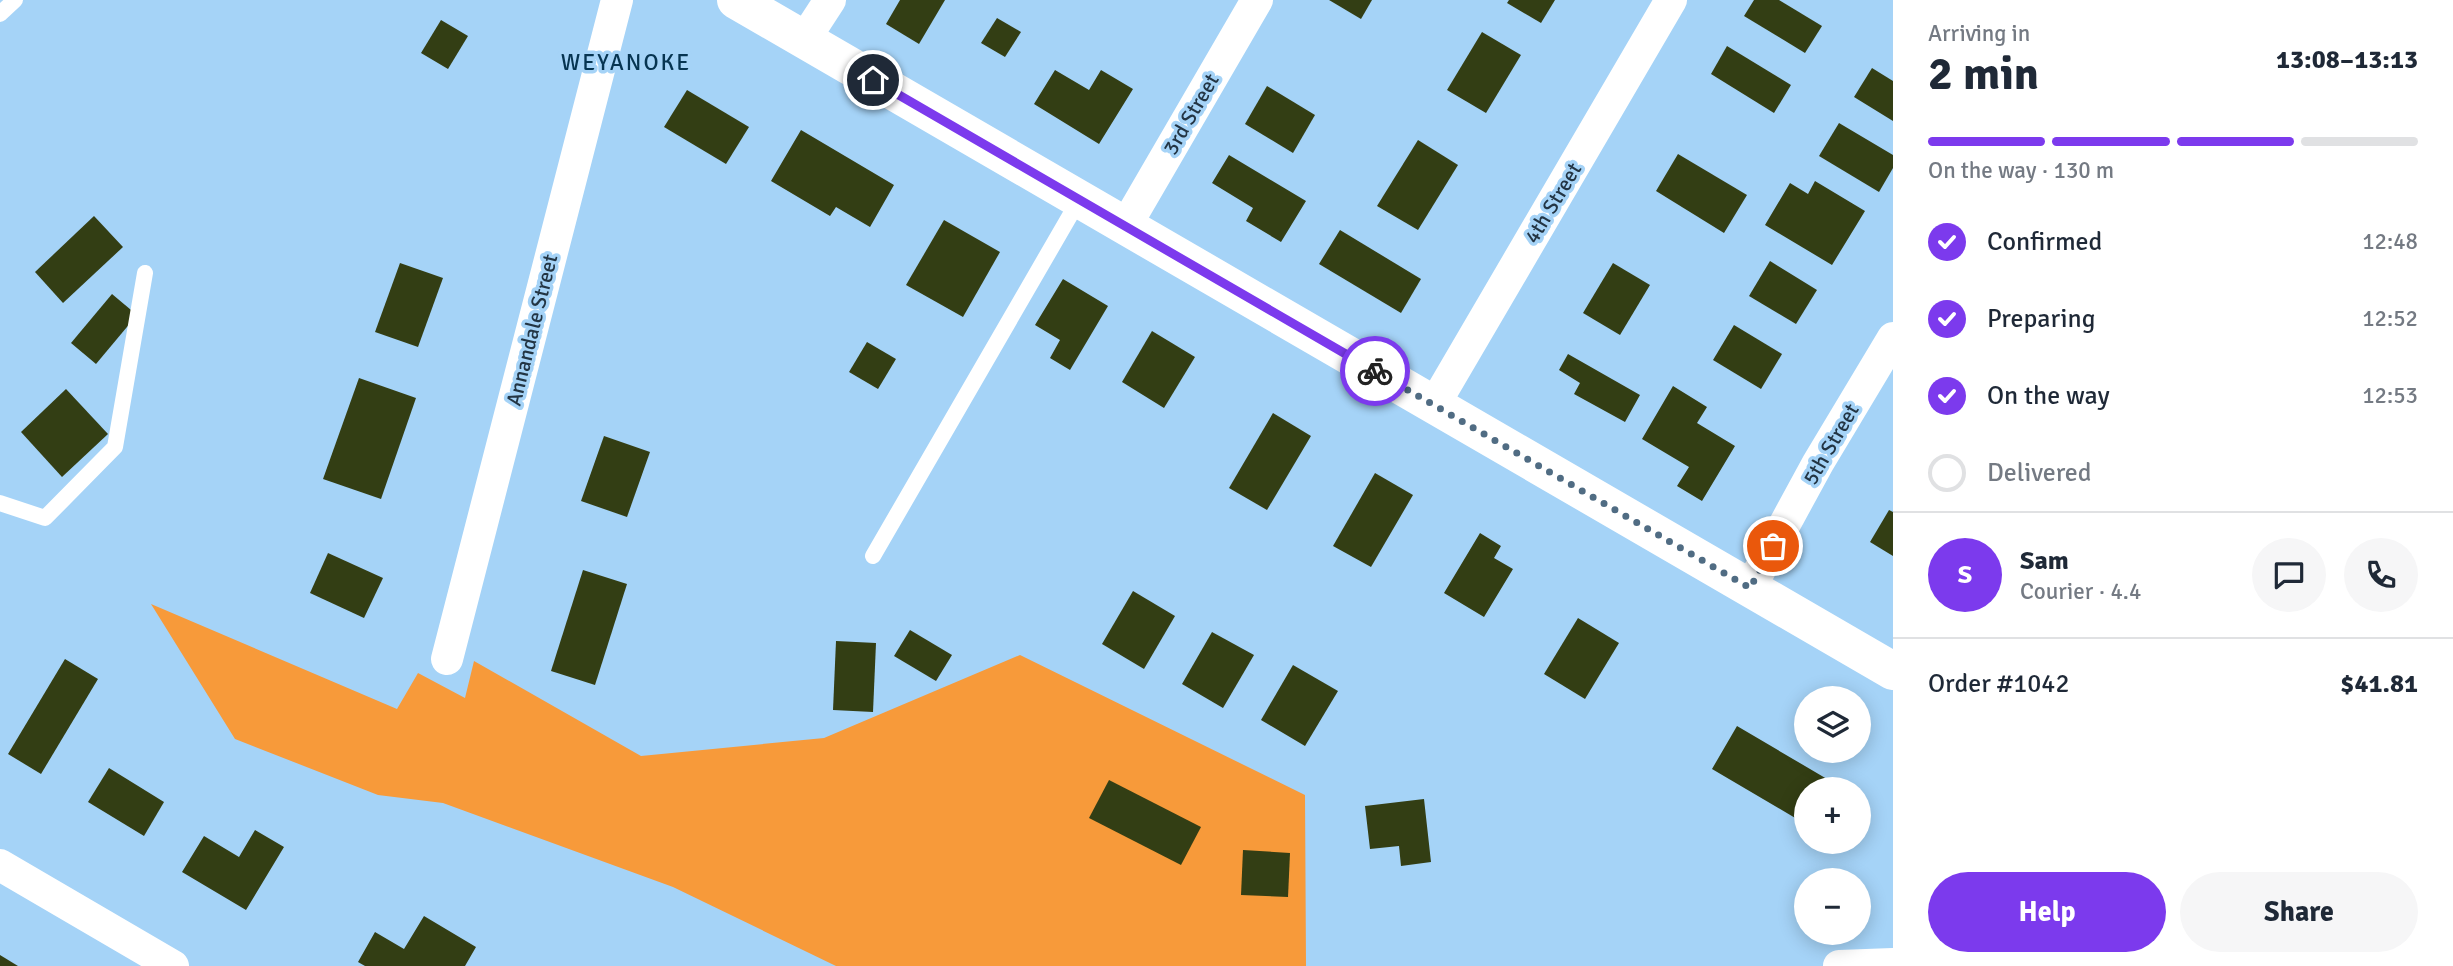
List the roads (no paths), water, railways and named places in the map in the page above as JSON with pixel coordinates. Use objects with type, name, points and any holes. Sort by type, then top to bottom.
[{"type":"street","name":"Annandale Street","points":[[447,659],[617,0]]},
{"type":"street","points":[[736,0],[1893,671]]},
{"type":"street","points":[[804,40],[830,0]]},
{"type":"street","name":"3rd Street","points":[[1125,227],[1258,0]]},
{"type":"street","name":"4th Street","points":[[1434,405],[1671,0]]},
{"type":"street","name":"5th Street","points":[[1750,588],[1818,463],[1893,338]]},
{"type":"street","points":[[0,865],[173,966]]},
{"type":"street","points":[[1839,966],[1893,964]]},
{"type":"lane","points":[[0,13],[15,0]]},
{"type":"lane","points":[[873,556],[1079,200]]},
{"type":"lane","points":[[0,503],[45,518],[115,447],[145,273]]},
{"type":"district","name":"WEYANOKE","points":[[626,62]]}]
